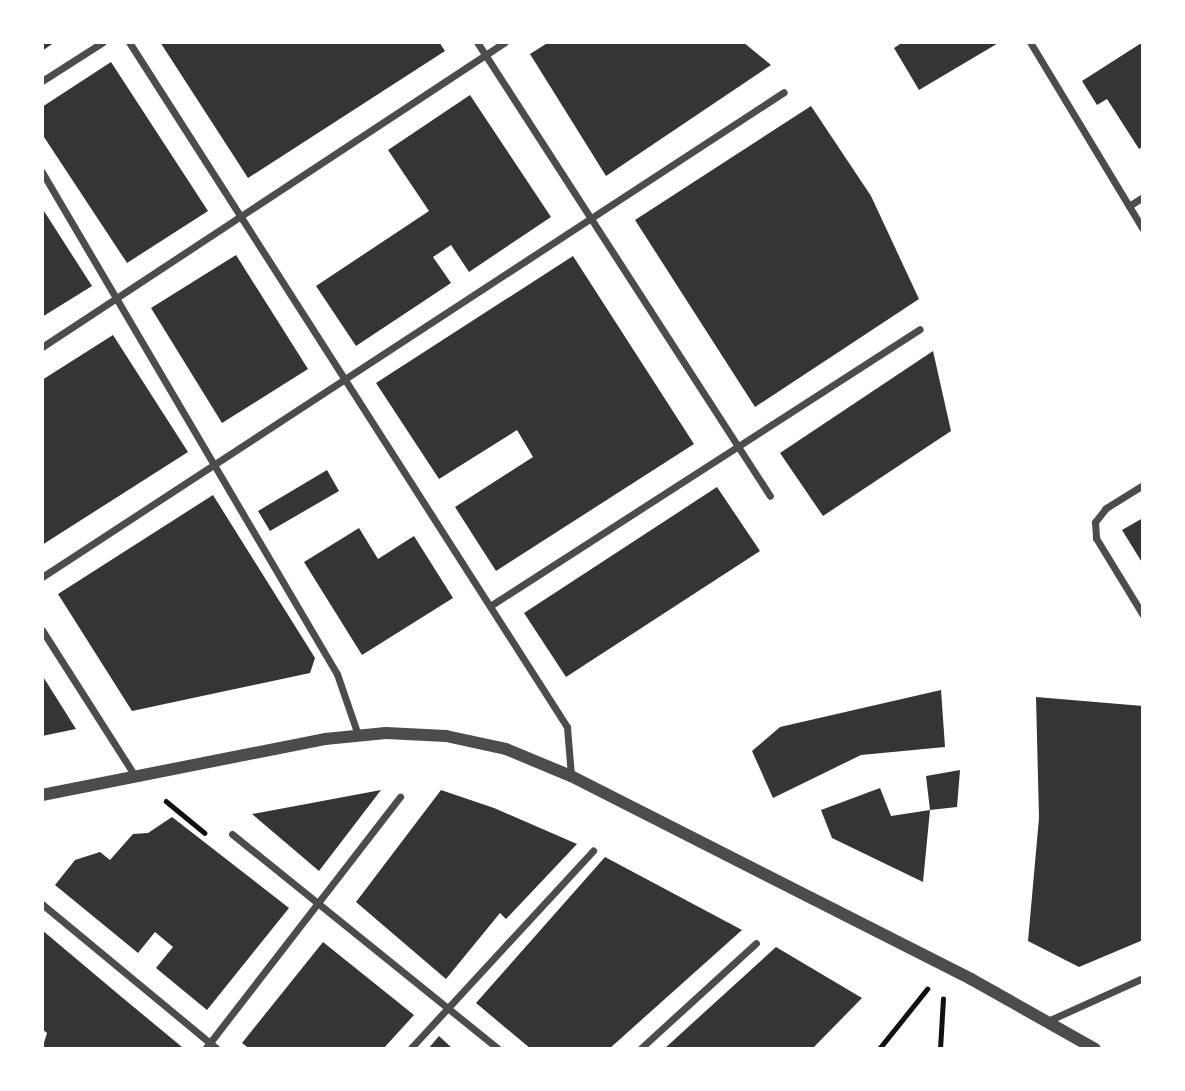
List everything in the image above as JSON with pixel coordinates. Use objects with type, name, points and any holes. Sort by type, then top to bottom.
[{"type":"street","points":[[42,80],[103,42]]},
{"type":"street","points":[[129,42],[568,727],[571,776]]},
{"type":"street","points":[[477,42],[770,496]]},
{"type":"street","points":[[42,347],[505,42]]},
{"type":"street","points":[[1030,42],[1143,229]]},
{"type":"street","points":[[42,578],[783,92]]},
{"type":"street","points":[[42,172],[337,674],[358,735]]},
{"type":"street","points":[[1129,206],[1143,197]]},
{"type":"street","points":[[490,606],[920,329]]},
{"type":"street","points":[[1143,485],[1106,508],[1095,522],[1096,538],[1143,615]]},
{"type":"street","points":[[42,630],[135,776]]},
{"type":"street","points":[[42,795],[358,735],[446,736],[506,749],[571,776],[1050,1020],[1095,1049]]},
{"type":"street","points":[[207,1046],[400,797]]},
{"type":"street","points":[[232,834],[320,902],[498,1049]]},
{"type":"street","points":[[410,1049],[593,851]]},
{"type":"street","points":[[42,904],[207,1046],[217,1049]]},
{"type":"street","points":[[640,1049],[756,943]]},
{"type":"street","points":[[1050,1020],[1143,978]]},
{"type":"path","points":[[135,776],[209,836],[232,834]]},
{"type":"path","points":[[879,1049],[945,967]]},
{"type":"path","points":[[940,1049],[945,967]]},
{"type":"building","points":[[42,42],[55,42],[42,51]]},
{"type":"building","points":[[160,42],[439,42],[445,51],[248,178]]},
{"type":"building","points":[[549,42],[743,42],[771,65],[606,176],[530,54]]},
{"type":"building","points":[[903,42],[1000,42],[919,90],[894,48]]},
{"type":"building","points":[[1143,42],[1143,146],[1139,149],[1107,99],[1097,105],[1082,81]]},
{"type":"building","points":[[111,62],[208,211],[127,263],[42,134],[42,107]]},
{"type":"building","points":[[470,95],[551,217],[469,272],[451,245],[433,257],[451,283],[356,346],[316,286],[429,211],[388,150]]},
{"type":"building","points":[[811,106],[871,196],[919,299],[755,407],[635,220]]},
{"type":"building","points":[[42,208],[92,286],[42,317]]},
{"type":"building","points":[[236,255],[308,369],[222,423],[151,308]]},
{"type":"building","points":[[573,256],[694,444],[496,571],[455,507],[533,457],[517,430],[439,479],[376,383]]},
{"type":"building","points":[[113,335],[188,452],[42,545],[42,380]]},
{"type":"building","points":[[933,351],[951,431],[823,516],[780,453]]},
{"type":"building","points":[[327,470],[339,491],[270,531],[258,511]]},
{"type":"building","points":[[717,487],[760,551],[566,677],[524,613]]},
{"type":"building","points":[[213,495],[315,658],[310,673],[132,711],[58,594]]},
{"type":"building","points":[[1143,518],[1143,564],[1122,530]]},
{"type":"building","points":[[359,528],[378,559],[414,536],[453,598],[362,655],[304,562]]},
{"type":"building","points":[[42,675],[76,729],[42,736]]},
{"type":"building","points":[[941,690],[945,747],[861,755],[773,798],[752,751],[780,727]]},
{"type":"building","points":[[1036,697],[1143,706],[1143,940],[1079,967],[1028,941],[1039,818]]},
{"type":"building","points":[[960,770],[957,807],[930,810],[926,776]]},
{"type":"building","points":[[880,788],[891,816],[930,810],[923,882],[832,838],[821,810]]},
{"type":"building","points":[[381,790],[319,871],[252,814]]},
{"type":"building","points":[[441,790],[494,808],[577,844],[506,919],[500,913],[446,979],[356,902]]},
{"type":"building","points":[[172,817],[289,908],[207,1010],[156,968],[173,947],[155,932],[138,953],[55,885],[75,860],[100,852],[110,860],[133,834],[148,833]]},
{"type":"building","points":[[605,857],[742,930],[609,1049],[531,1049],[476,1003]]},
{"type":"building","points":[[42,930],[182,1047],[42,1049],[47,1033],[42,1029]]},
{"type":"building","points":[[323,942],[414,1015],[383,1049],[250,1049],[242,1043]]},
{"type":"building","points":[[776,947],[862,998],[812,1049],[664,1049]]},
{"type":"building","points":[[439,1036],[453,1049],[428,1049]]}]
